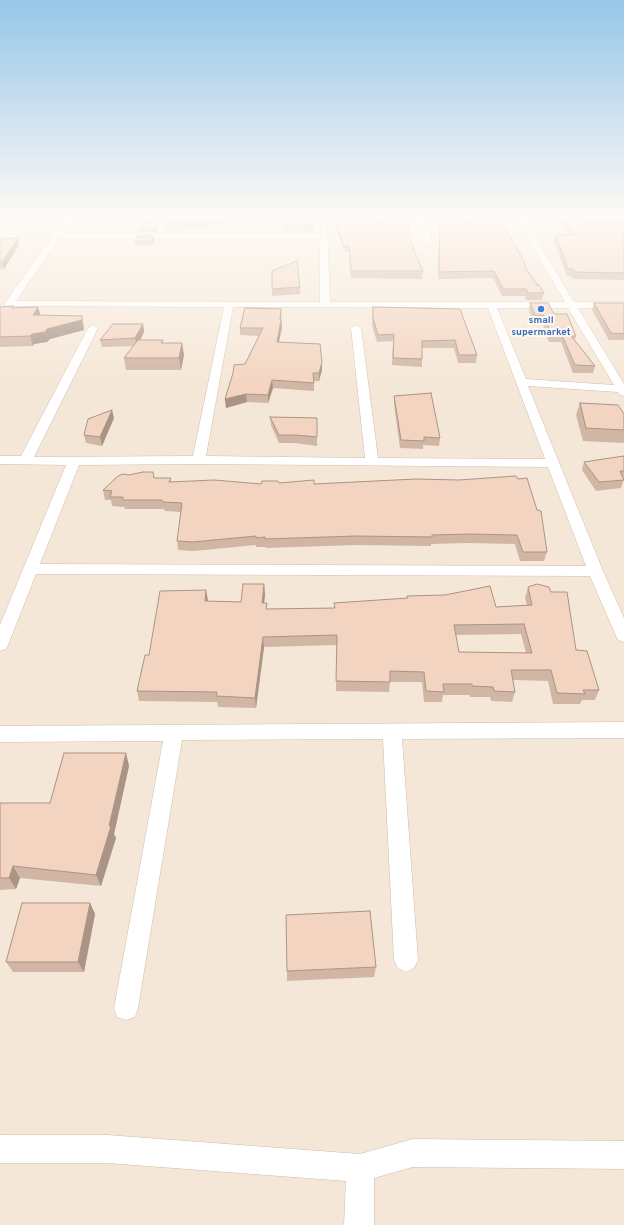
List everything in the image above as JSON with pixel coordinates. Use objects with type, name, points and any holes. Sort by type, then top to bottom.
[{"type":"street","points":[[5,304],[28,273]]},
{"type":"street","points":[[325,273],[325,305]]},
{"type":"street","points":[[553,273],[623,391]]},
{"type":"street","points":[[5,304],[624,305]]},
{"type":"street","points":[[199,460],[229,304]]},
{"type":"street","points":[[491,304],[595,571],[624,636]]},
{"type":"street","points":[[26,460],[92,328]]},
{"type":"street","points":[[356,328],[372,462]]},
{"type":"street","points":[[521,382],[623,391]]},
{"type":"street","points":[[0,460],[554,463]]},
{"type":"street","points":[[0,645],[74,461]]},
{"type":"street","points":[[31,569],[595,571]]},
{"type":"street","points":[[0,734],[624,730]]},
{"type":"street","points":[[126,1008],[174,732]]},
{"type":"street","points":[[392,732],[406,960]]},
{"type":"street","points":[[0,1149],[107,1149],[360,1168],[413,1153],[624,1155]]},
{"type":"street","points":[[359,1225],[360,1168]]},
{"type":"shaded area","points":[[0,273],[624,273],[624,1225],[0,1225]]},
{"type":"building","points":[[272,273],[298,273],[300,287],[272,289]]},
{"type":"building","points":[[495,273],[529,273],[544,293],[528,293],[526,289],[503,289]]},
{"type":"building","points":[[530,303],[548,303],[554,314],[567,314],[576,336],[571,336],[595,366],[575,365],[562,335],[551,335],[544,315],[535,315]]},
{"type":"building","points":[[594,303],[624,303],[624,334],[611,333]]},
{"type":"building","points":[[13,306],[12,308],[38,307],[33,315],[82,316],[82,320],[47,329],[45,332],[32,334],[30,336],[0,337],[0,307]]},
{"type":"building","points":[[373,307],[460,309],[477,355],[459,355],[455,340],[422,341],[422,359],[393,358],[394,334],[378,335],[373,318]]},
{"type":"building","points":[[245,308],[281,309],[281,320],[277,342],[320,344],[322,362],[319,373],[313,373],[314,383],[272,380],[268,395],[246,394],[225,399],[234,365],[245,364],[263,328],[240,328]]},
{"type":"building","points":[[113,324],[143,324],[135,338],[100,340]]},
{"type":"building","points":[[138,340],[163,340],[161,343],[182,343],[179,358],[124,358]]},
{"type":"building","points":[[431,393],[440,438],[424,437],[424,441],[401,440],[394,396]]},
{"type":"building","points":[[580,403],[618,405],[624,414],[624,430],[586,428]]},
{"type":"building","points":[[112,410],[100,437],[84,435],[88,419]]},
{"type":"building","points":[[270,417],[317,418],[317,437],[279,435]]},
{"type":"building","points":[[624,456],[624,471],[620,471],[624,480],[599,482],[584,462]]},
{"type":"building","points":[[153,472],[154,478],[171,478],[169,482],[214,480],[261,484],[262,481],[278,481],[279,483],[314,480],[314,484],[416,479],[459,480],[516,476],[518,479],[527,478],[537,510],[541,511],[547,552],[523,552],[517,535],[468,534],[432,535],[432,537],[356,536],[265,539],[265,537],[256,538],[256,536],[193,542],[177,541],[182,503],[163,502],[162,500],[123,500],[123,497],[110,497],[112,491],[103,490],[118,476]]},
{"type":"building","points":[[243,584],[264,584],[262,603],[267,603],[266,609],[335,608],[334,603],[408,598],[407,596],[445,595],[490,586],[496,607],[532,605],[528,587],[537,584],[549,587],[551,592],[567,592],[576,650],[587,651],[599,690],[583,690],[585,694],[557,693],[551,670],[511,670],[515,692],[494,691],[493,687],[472,686],[472,684],[443,684],[444,692],[426,691],[424,672],[390,671],[390,682],[336,681],[337,635],[263,637],[255,698],[216,696],[217,692],[137,691],[145,655],[149,655],[160,591],[206,590],[205,601],[241,602]],"holes":[[[524,624],[532,653],[459,652],[454,625]]]},
{"type":"building","points":[[64,753],[126,753],[109,826],[111,826],[96,875],[13,866],[9,878],[0,878],[0,803],[50,803]]},
{"type":"building","points":[[22,903],[90,903],[78,962],[6,962]]},
{"type":"building","points":[[370,911],[376,967],[287,971],[286,915]]},
{"type":"place","name":"small supermarket","points":[[541,309]]}]
